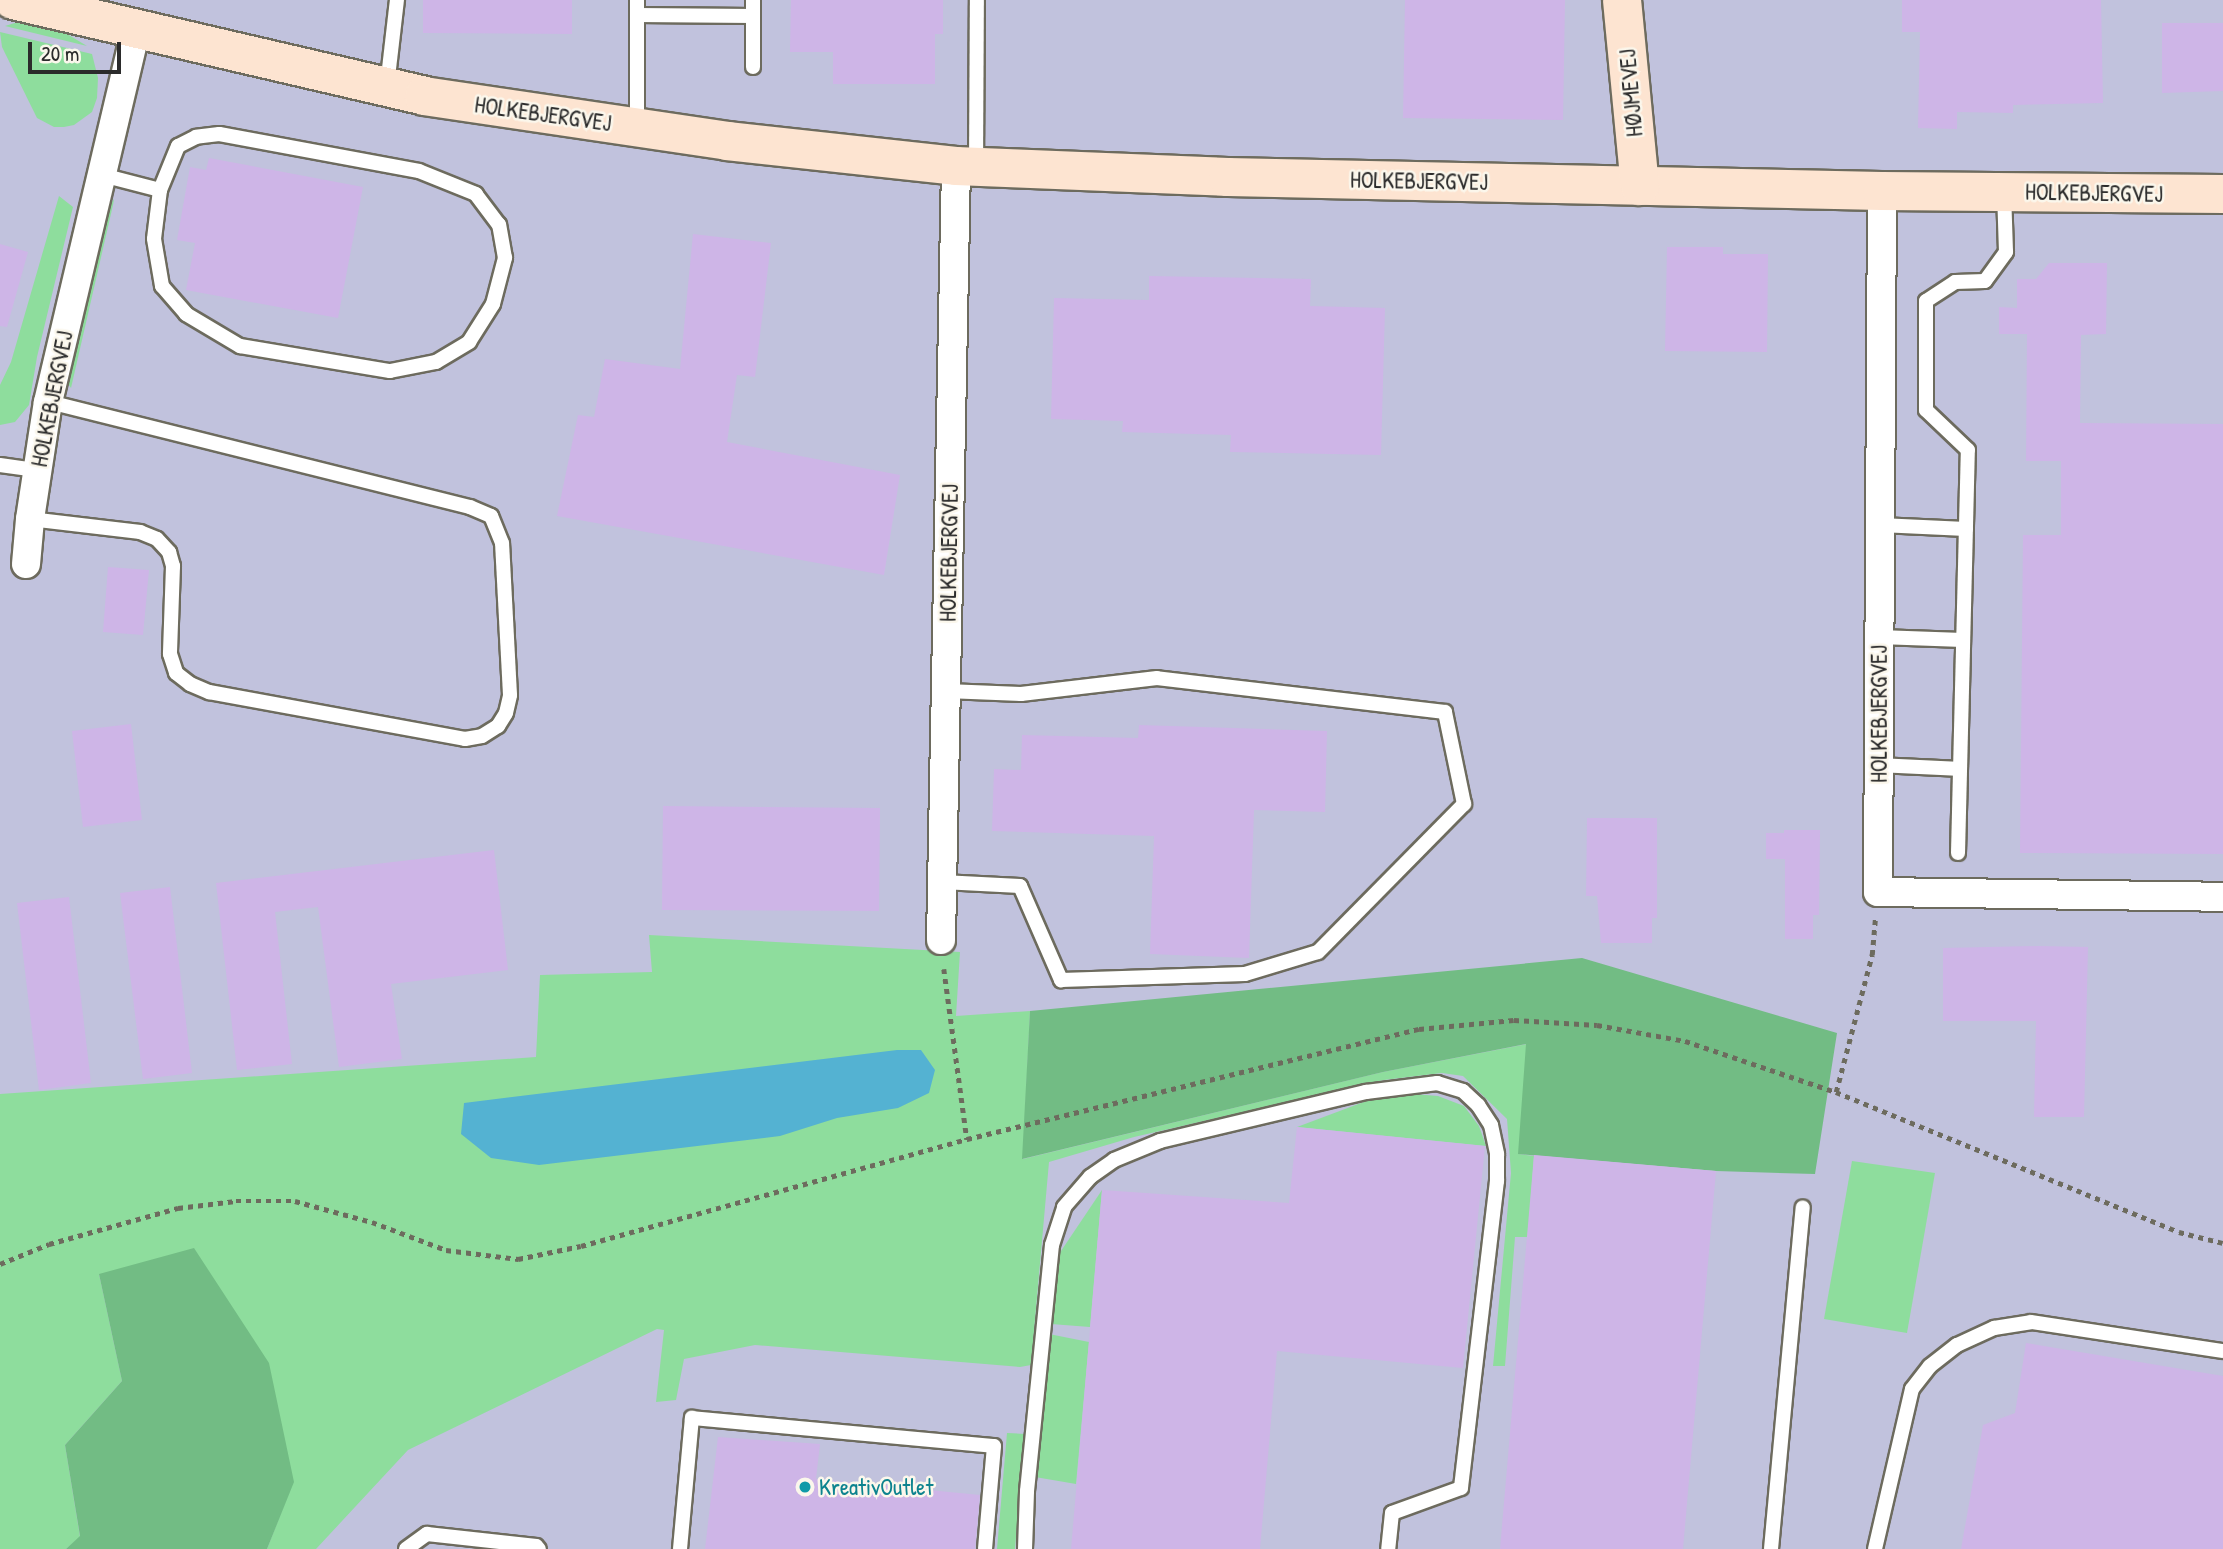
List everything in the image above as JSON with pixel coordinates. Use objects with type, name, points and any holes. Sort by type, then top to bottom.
[{"type":"street","name":"HOLKEBJERGVEJ","points":[[13,0],[54,5],[136,31],[424,96],[727,141],[966,166],[1157,176],[1882,191],[2223,194]]},
{"type":"street","name":"HØJMEVEJ","points":[[1622,0],[1640,186]]},
{"type":"street","name":"HOLKEBJERGVEJ","points":[[26,564],[48,402],[136,31]]},
{"type":"street","name":"HOLKEBJERGVEJ","points":[[941,940],[946,691],[966,166]]},
{"type":"street","name":"HOLKEBJERGVEJ","points":[[1878,892],[1882,191]]},
{"type":"street","points":[[1878,892],[2223,897]]},
{"type":"lane","points":[[387,88],[397,0]]},
{"type":"lane","points":[[753,0],[753,67]]},
{"type":"lane","points":[[966,166],[977,0]]},
{"type":"lane","points":[[637,128],[637,8],[753,16]]},
{"type":"lane","points":[[219,134],[419,171],[476,194],[499,225],[505,258],[493,304],[469,342],[436,362],[390,371],[240,345],[186,314],[162,286],[154,239],[160,190],[178,146],[196,137],[219,134]]},
{"type":"lane","points":[[102,175],[160,190]]},
{"type":"lane","points":[[1958,853],[1968,450],[1926,410],[1926,301],[1955,282],[1985,281],[2006,252],[2004,192]]},
{"type":"lane","points":[[30,519],[140,532],[157,538],[169,552],[173,566],[170,654],[177,673],[190,684],[209,692],[465,738],[482,736],[498,726],[506,713],[510,695],[502,543],[491,516],[470,507],[48,402]]},
{"type":"lane","points":[[0,465],[37,470]]},
{"type":"lane","points":[[1880,526],[1966,529]]},
{"type":"lane","points":[[1879,636],[1963,640]]},
{"type":"lane","points":[[942,883],[1020,886],[1061,980],[1245,974],[1318,952],[1464,804],[1445,712],[1157,678],[1021,694],[946,691]]},
{"type":"lane","points":[[1879,765],[1960,769]]},
{"type":"lane","points":[[1025,1549],[1027,1491],[1052,1245],[1064,1207],[1090,1177],[1114,1160],[1160,1141],[1366,1092],[1437,1083],[1463,1091],[1478,1105],[1491,1125],[1497,1154],[1497,1181],[1461,1488],[1392,1513],[1388,1549]]},
{"type":"lane","points":[[1771,1549],[1803,1207]]},
{"type":"lane","points":[[1875,1549],[1912,1389],[1930,1366],[1957,1345],[1994,1328],[2031,1322],[2223,1351]]},
{"type":"lane","points":[[680,1549],[692,1418],[994,1446],[985,1549]]},
{"type":"lane","points":[[406,1549],[427,1534],[536,1546],[539,1549]]},
{"type":"path","points":[[1836,1092],[1872,956],[1878,892]]},
{"type":"path","points":[[941,940],[967,1139]]},
{"type":"shaded area","points":[[0,0],[2223,0],[2223,1549],[0,1549]]},
{"type":"green space","points":[[21,21],[67,34],[87,46],[5,26]]},
{"type":"green space","points":[[0,32],[92,54],[98,78],[97,98],[92,112],[74,125],[64,127],[54,127],[37,118],[2,47]]},
{"type":"green space","points":[[59,196],[73,207],[37,357],[29,405],[15,422],[0,425],[0,385],[11,362]]},
{"type":"green space","points":[[114,199],[71,388],[67,382],[71,358],[108,207]]},
{"type":"green space","points":[[649,935],[960,952],[956,1016],[1030,1011],[1023,1159],[1383,1072],[1527,1044],[1519,1154],[1534,1156],[1528,1237],[1515,1237],[1505,1366],[1493,1366],[1511,1173],[1507,1119],[1463,1076],[1442,1073],[1384,1080],[1134,1137],[1049,1162],[1031,1365],[1020,1367],[755,1345],[684,1359],[676,1400],[656,1402],[664,1330],[657,1329],[408,1450],[316,1549],[267,1549],[293,1482],[99,1274],[122,1381],[65,1445],[80,1537],[66,1549],[0,1549],[0,1094],[536,1057],[540,975],[652,972]]},
{"type":"green space","points":[[1582,958],[1837,1033],[1815,1174],[1716,1171],[1518,1154],[1526,1044],[1383,1072],[1022,1159],[1030,1011]]},
{"type":"green space","points":[[1402,1093],[1438,1096],[1464,1106],[1479,1126],[1486,1146],[1297,1127],[1369,1100]]},
{"type":"green space","points":[[1852,1161],[1935,1173],[1907,1333],[1824,1319]]},
{"type":"green space","points":[[1102,1190],[1090,1327],[1051,1324],[1057,1257]]},
{"type":"green space","points":[[194,1248],[269,1363],[294,1482],[267,1549],[66,1549],[80,1536],[65,1445],[122,1381],[99,1274]]},
{"type":"green space","points":[[1049,1334],[1089,1342],[1076,1484],[1035,1477]]},
{"type":"green space","points":[[1007,1433],[1025,1434],[1015,1549],[997,1549]]},
{"type":"water","points":[[897,1050],[921,1050],[935,1070],[929,1093],[898,1108],[837,1118],[780,1136],[539,1165],[491,1158],[461,1134],[464,1103]]},
{"type":"building","points":[[423,0],[572,0],[572,34],[423,33]]},
{"type":"building","points":[[791,0],[943,0],[943,34],[935,34],[935,84],[833,84],[833,52],[790,52]]},
{"type":"building","points":[[1405,0],[1565,0],[1563,120],[1403,118]]},
{"type":"building","points":[[1902,0],[2101,0],[2103,103],[2013,105],[2013,113],[1957,112],[1957,129],[1918,128],[1920,32],[1902,32]]},
{"type":"building","points":[[2162,23],[2223,23],[2223,91],[2162,93]]},
{"type":"building","points":[[209,158],[363,187],[338,318],[186,290],[195,243],[177,240],[190,167],[206,170]]},
{"type":"building","points":[[693,234],[771,243],[755,377],[737,375],[727,442],[900,475],[884,575],[557,516],[578,415],[594,417],[605,359],[680,369]]},
{"type":"building","points":[[0,244],[28,252],[7,327],[0,326]]},
{"type":"building","points":[[1667,247],[1723,247],[1723,254],[1768,254],[1767,352],[1665,351]]},
{"type":"building","points":[[2049,263],[2107,263],[2106,334],[2081,335],[2080,423],[2223,424],[2223,854],[2020,853],[2023,535],[2061,535],[2061,461],[2026,461],[2027,334],[1999,334],[1999,307],[2017,308],[2017,279],[2036,279]]},
{"type":"building","points":[[1149,276],[1311,279],[1310,306],[1385,308],[1381,455],[1230,452],[1231,435],[1122,432],[1123,421],[1051,419],[1054,298],[1149,300]]},
{"type":"building","points":[[108,567],[149,570],[143,635],[103,632]]},
{"type":"building","points":[[131,724],[142,820],[83,827],[72,731]]},
{"type":"building","points":[[1139,725],[1327,731],[1325,812],[1254,810],[1249,958],[1150,954],[1154,836],[992,831],[994,769],[1021,770],[1022,735],[1138,738]]},
{"type":"building","points":[[663,806],[880,808],[879,911],[662,910]]},
{"type":"building","points":[[1587,818],[1657,818],[1657,918],[1652,918],[1652,943],[1601,943],[1597,896],[1586,896]]},
{"type":"building","points":[[1784,830],[1820,830],[1819,915],[1813,915],[1813,939],[1785,939],[1785,859],[1766,859],[1766,833],[1784,833]]},
{"type":"building","points":[[494,850],[508,970],[391,984],[402,1059],[339,1067],[318,907],[275,912],[292,1064],[237,1070],[216,883]]},
{"type":"building","points":[[170,887],[192,1073],[143,1079],[120,893]]},
{"type":"building","points":[[69,897],[91,1083],[39,1090],[17,903]]},
{"type":"building","points":[[2088,947],[2084,1117],[2034,1117],[2036,1021],[1943,1021],[1943,948]]},
{"type":"building","points":[[1297,1127],[1485,1146],[1463,1368],[1277,1351],[1260,1549],[1071,1549],[1102,1190],[1289,1203]]},
{"type":"building","points":[[1534,1155],[1716,1171],[1683,1549],[1500,1549]]},
{"type":"building","points":[[2026,1343],[2223,1376],[2223,1549],[1961,1549],[1983,1425],[2015,1413]]},
{"type":"building","name":"KreativOutlet","points":[[718,1437],[820,1444],[816,1479],[980,1495],[975,1549],[705,1549]]},
{"type":"place","name":"KreativOutlet","points":[[805,1487]]}]
